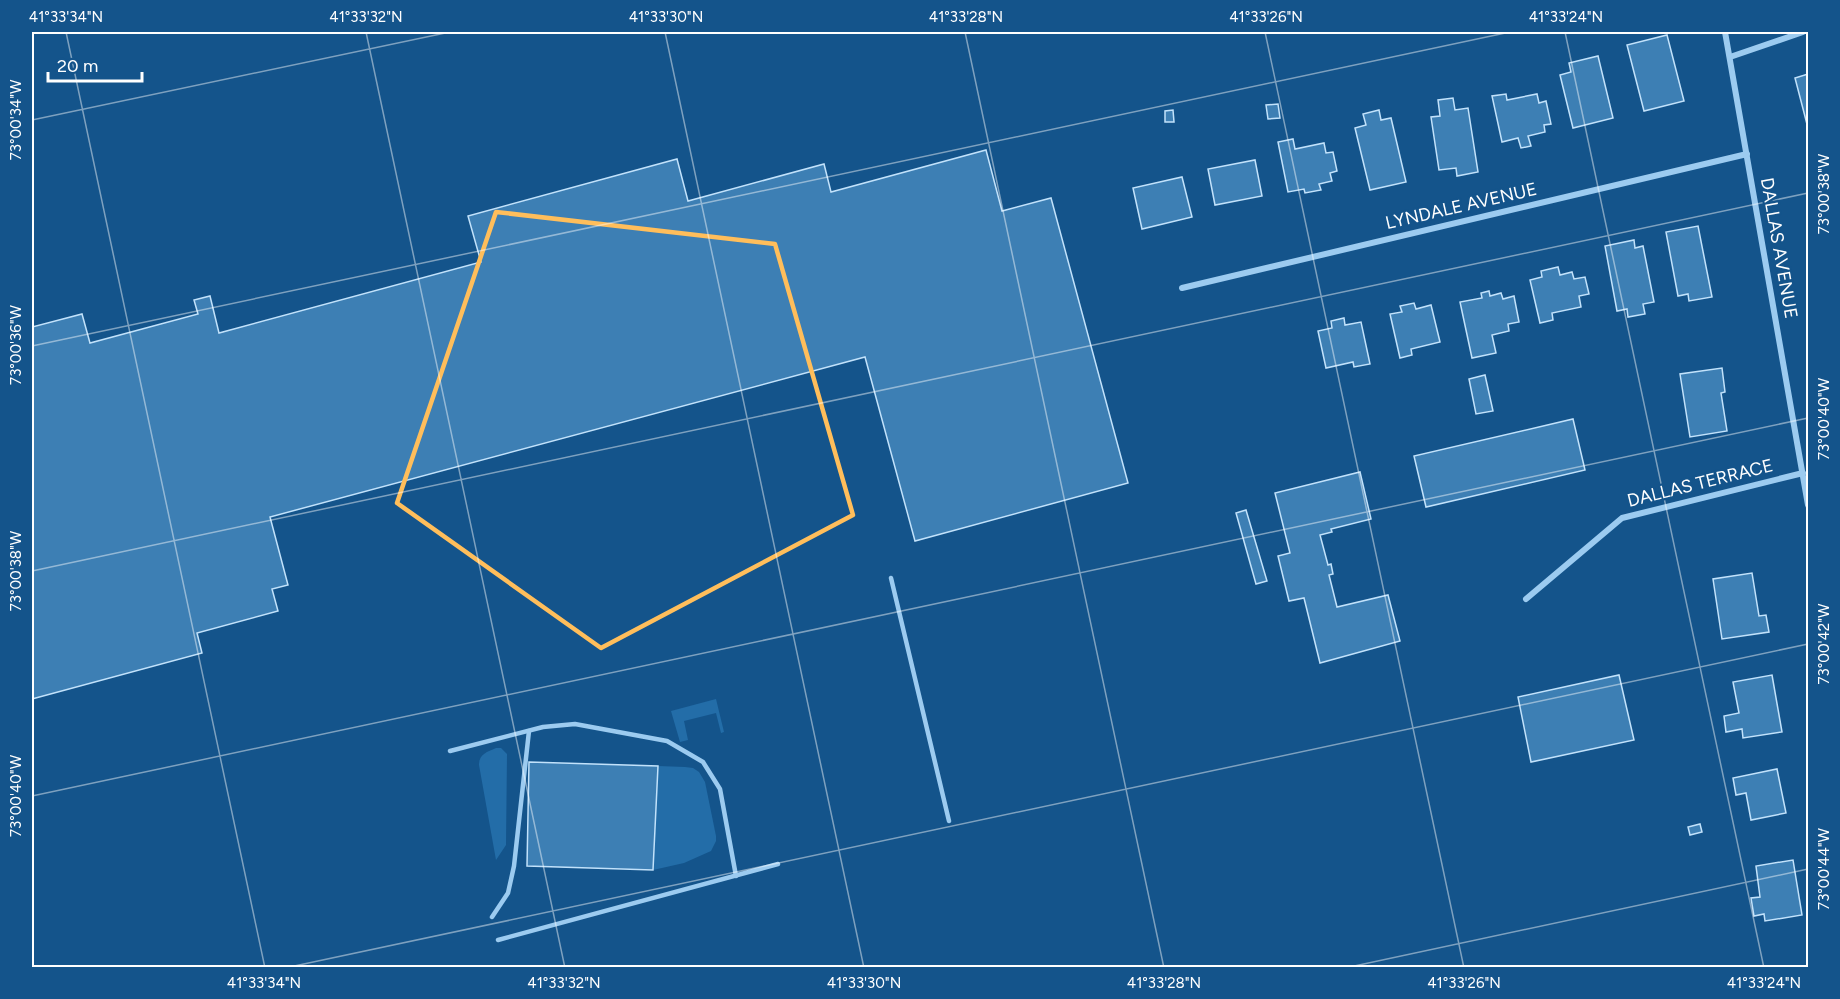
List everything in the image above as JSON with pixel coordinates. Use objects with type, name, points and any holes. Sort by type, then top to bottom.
[{"type":"street","name":"DALLAS AVENUE","points":[[1725,32],[1809,505]]},
{"type":"street","points":[[1730,57],[1803,32]]},
{"type":"street","name":"LYNDALE AVENUE","points":[[1182,288],[1747,154]]},
{"type":"street","name":"DALLAS TERRACE","points":[[1526,599],[1622,518],[1803,473]]},
{"type":"lane","points":[[891,578],[949,821]]},
{"type":"lane","points":[[450,751],[529,731],[575,724],[667,741],[703,762],[720,789],[736,876]]},
{"type":"lane","points":[[492,916],[508,893],[514,866],[529,731]]},
{"type":"lane","points":[[498,940],[778,864]]},
{"type":"highlighted area","points":[[496,212],[775,244],[853,515],[601,648],[397,503]]},
{"type":"shaded area","points":[[716,699],[724,732],[721,733],[716,713],[684,721],[688,740],[680,742],[671,711]]},
{"type":"shaded area","points":[[501,748],[507,754],[506,845],[496,860],[479,761],[487,752]]},
{"type":"shaded area","points":[[658,766],[693,768],[699,772],[705,782],[716,841],[711,851],[684,863],[653,870]]},
{"type":"building","points":[[1667,35],[1684,101],[1644,111],[1627,45]]},
{"type":"building","points":[[1598,56],[1613,118],[1573,128],[1560,75],[1571,72],[1569,63]]},
{"type":"building","points":[[1808,74],[1808,128],[1795,78]]},
{"type":"building","points":[[1506,94],[1507,100],[1537,94],[1539,103],[1546,101],[1551,124],[1544,125],[1545,132],[1528,136],[1531,146],[1521,148],[1518,138],[1502,142],[1492,96]]},
{"type":"building","points":[[1453,98],[1455,110],[1468,108],[1478,172],[1457,176],[1456,168],[1439,170],[1431,117],[1440,116],[1438,100]]},
{"type":"building","points":[[1278,104],[1280,118],[1268,119],[1266,105]]},
{"type":"building","points":[[1173,110],[1174,122],[1165,122],[1165,111]]},
{"type":"building","points":[[1379,110],[1381,120],[1391,118],[1406,182],[1370,190],[1355,128],[1366,125],[1363,114]]},
{"type":"building","points":[[1293,139],[1295,149],[1324,143],[1326,153],[1333,152],[1337,171],[1330,173],[1332,181],[1319,184],[1321,190],[1305,193],[1304,189],[1288,192],[1278,142]]},
{"type":"building","points":[[986,150],[1002,211],[1051,198],[1128,483],[915,541],[865,357],[270,517],[288,585],[272,589],[278,611],[197,633],[202,653],[32,699],[32,327],[82,314],[90,343],[198,314],[194,300],[210,296],[219,333],[481,262],[468,216],[677,159],[688,201],[824,164],[831,192]]},
{"type":"building","points":[[1255,160],[1262,196],[1215,205],[1208,169]]},
{"type":"building","points":[[1182,177],[1192,217],[1142,229],[1133,188]]},
{"type":"building","points":[[1698,226],[1712,297],[1689,301],[1688,294],[1678,296],[1666,232]]},
{"type":"building","points":[[1634,240],[1635,248],[1643,246],[1654,302],[1643,304],[1645,314],[1628,317],[1627,309],[1617,311],[1605,246]]},
{"type":"building","points":[[1558,267],[1560,275],[1572,272],[1574,279],[1585,277],[1589,294],[1579,296],[1581,307],[1552,313],[1553,320],[1540,323],[1530,280],[1542,277],[1541,271]]},
{"type":"building","points":[[1489,291],[1490,296],[1501,293],[1503,299],[1514,296],[1519,322],[1508,324],[1509,331],[1492,335],[1496,353],[1472,358],[1460,302],[1482,298],[1481,293]]},
{"type":"building","points":[[1414,303],[1416,309],[1431,305],[1440,342],[1411,349],[1412,355],[1400,358],[1390,314],[1402,312],[1400,306]]},
{"type":"building","points":[[1344,318],[1345,325],[1361,322],[1370,364],[1354,367],[1353,362],[1326,368],[1318,331],[1332,328],[1331,321]]},
{"type":"building","points":[[1722,368],[1725,392],[1721,393],[1727,431],[1690,437],[1680,374]]},
{"type":"building","points":[[1485,375],[1493,411],[1476,414],[1469,379]]},
{"type":"building","points":[[1573,419],[1585,470],[1426,507],[1414,456]]},
{"type":"building","points":[[1360,472],[1371,519],[1331,529],[1332,532],[1320,535],[1328,565],[1331,564],[1333,574],[1329,575],[1337,607],[1388,595],[1400,641],[1320,663],[1304,598],[1289,601],[1278,556],[1290,553],[1275,493]]},
{"type":"building","points":[[1246,510],[1267,581],[1256,584],[1236,513]]},
{"type":"building","points":[[1752,573],[1759,616],[1766,615],[1769,632],[1722,639],[1713,579]]},
{"type":"building","points":[[1619,675],[1634,740],[1531,762],[1518,697]]},
{"type":"building","points":[[1772,675],[1782,732],[1743,738],[1742,729],[1726,732],[1724,716],[1739,713],[1733,682]]},
{"type":"building","points":[[529,762],[658,766],[653,870],[527,866]]},
{"type":"building","points":[[1777,769],[1786,813],[1751,820],[1746,793],[1736,795],[1733,778]]},
{"type":"building","points":[[1700,824],[1702,832],[1690,835],[1688,827]]},
{"type":"building","points":[[1793,860],[1802,915],[1765,921],[1764,914],[1754,916],[1751,898],[1760,897],[1756,866]]}]
